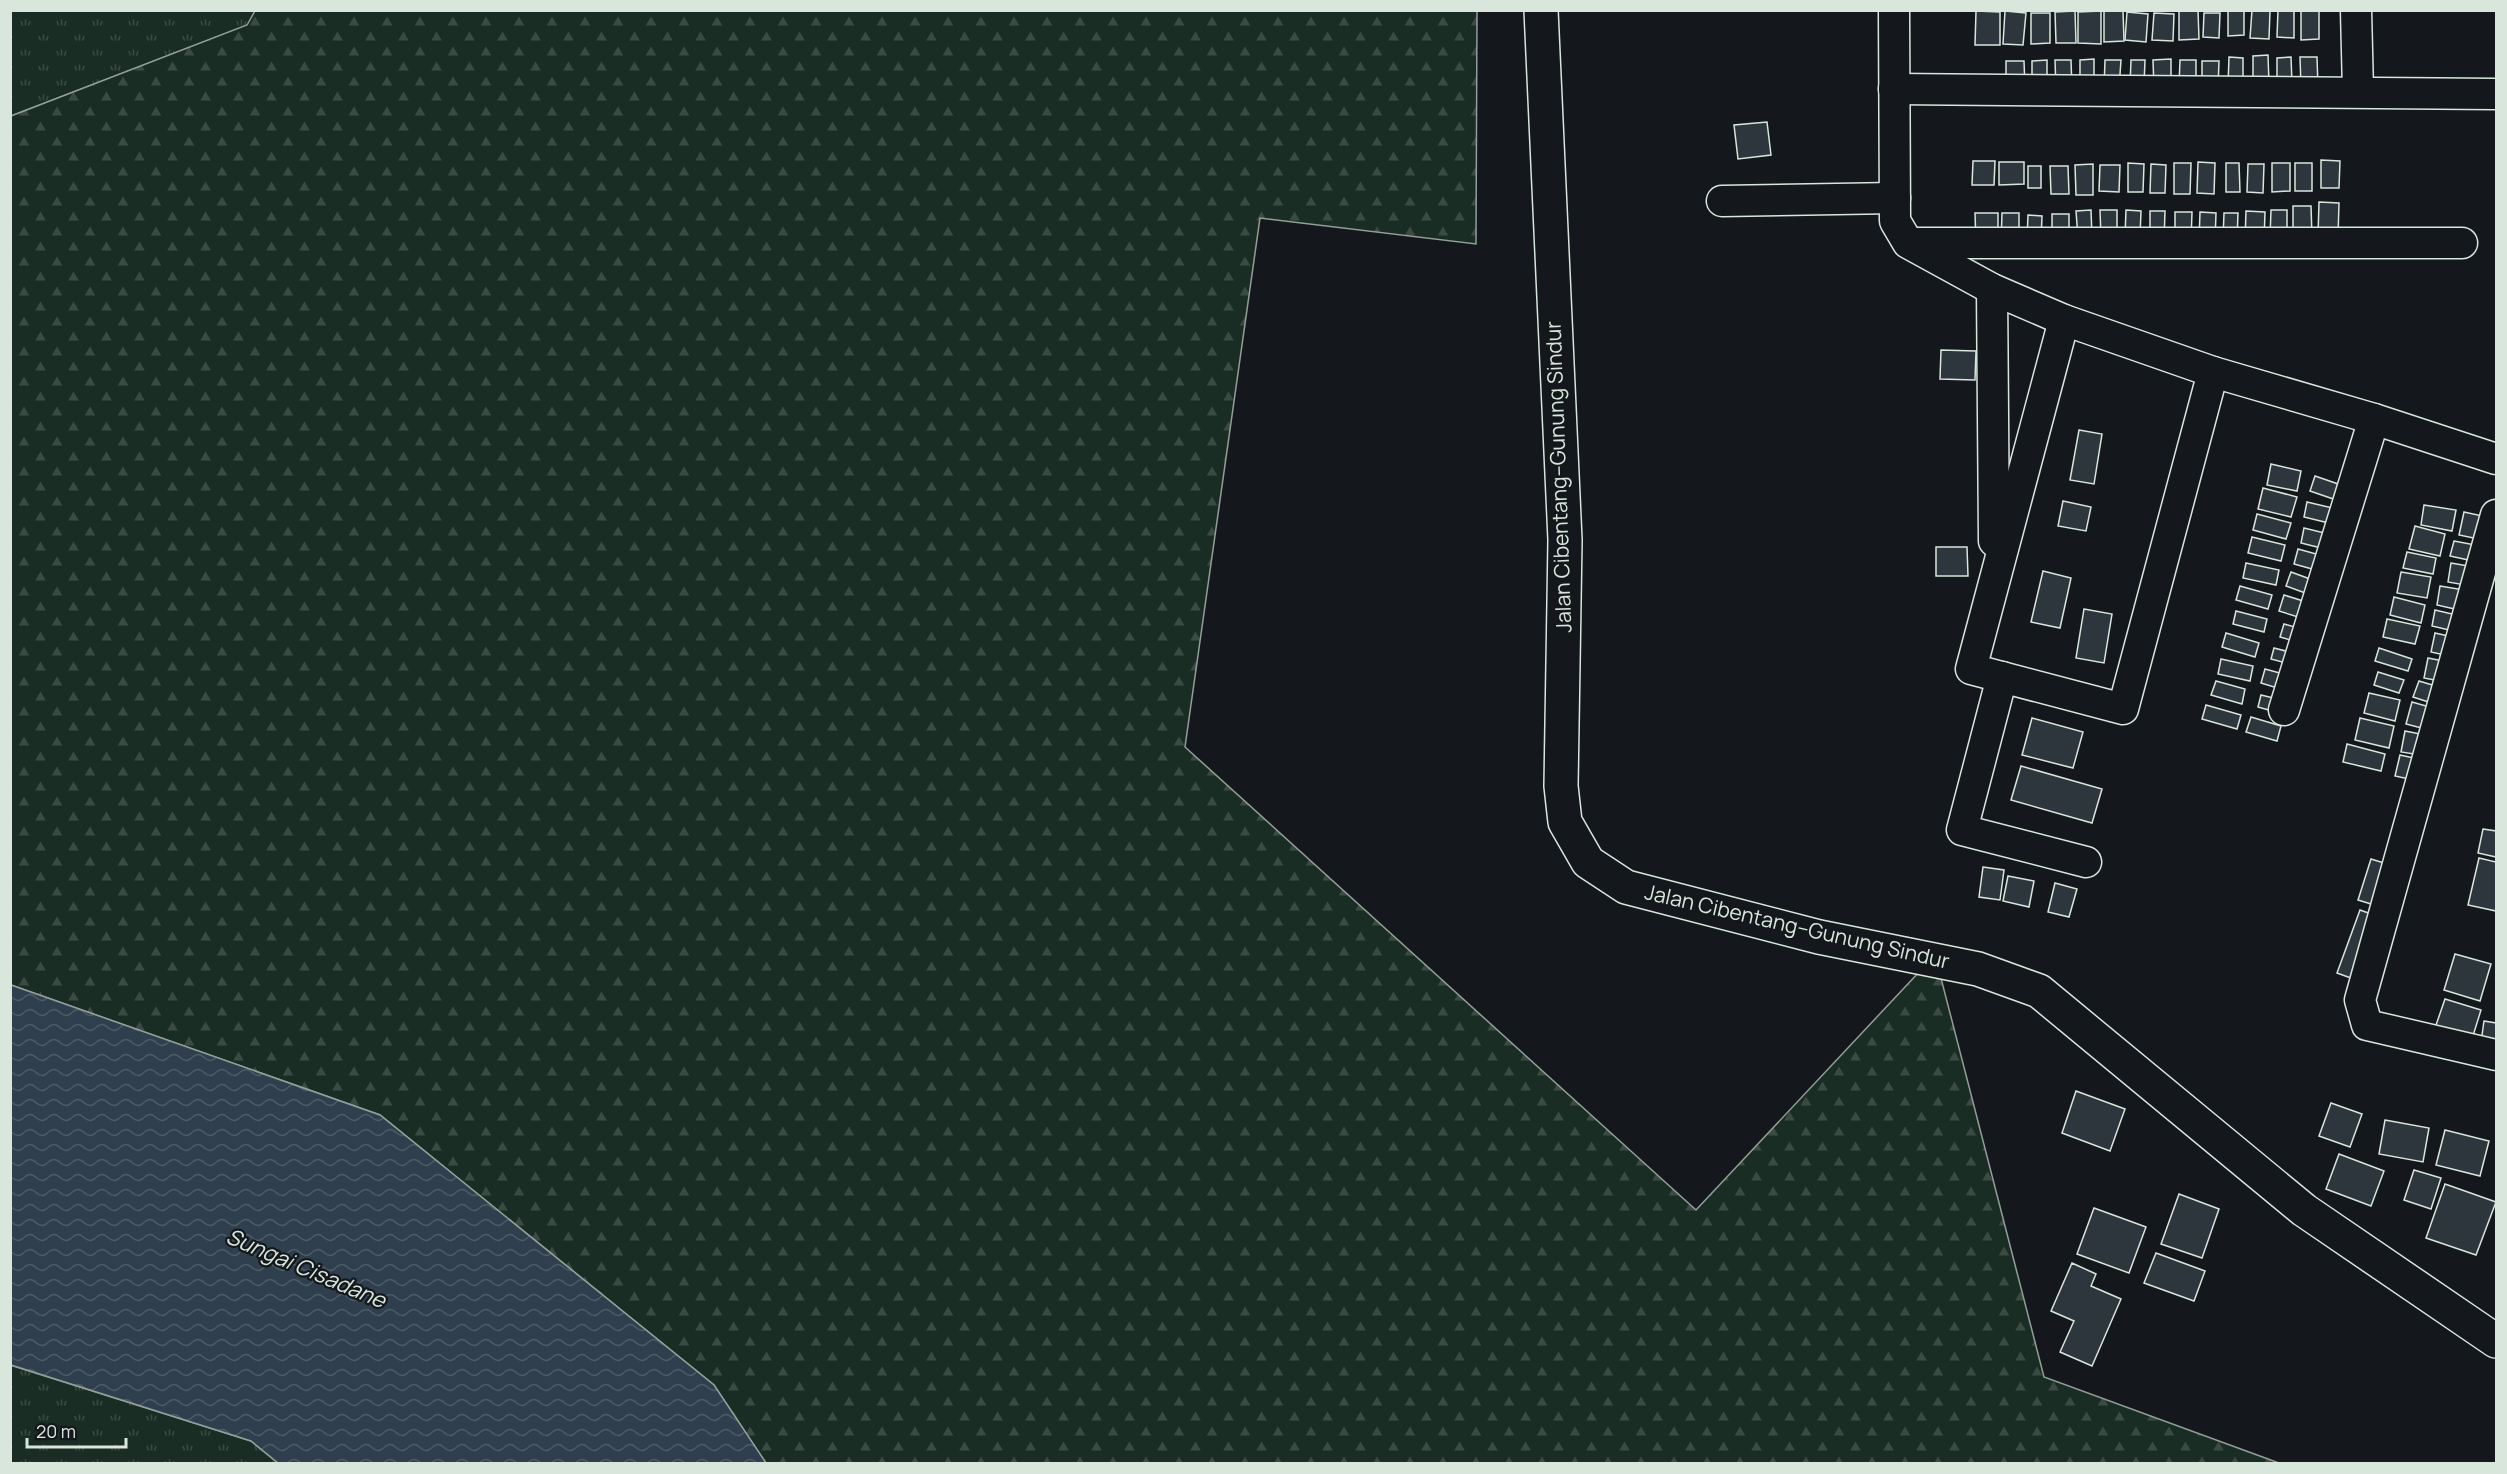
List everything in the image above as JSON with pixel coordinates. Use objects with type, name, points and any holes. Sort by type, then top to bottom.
[{"type":"street","name":"Jalan Cibentang–Gunung Sindur","points":[[1541,10],[1565,540],[1561,786],[1565,822],[1588,862],[1626,887],[1819,937],[1978,969],[2039,991],[2304,1210],[2496,1341]]},
{"type":"street","points":[[1894,10],[1895,221],[1908,243],[1992,289],[2064,320],[2213,372],[2374,419],[2496,459]]},
{"type":"street","points":[[2356,10],[2358,92]]},
{"type":"street","points":[[1894,89],[2496,94]]},
{"type":"street","points":[[1722,201],[1894,198]]},
{"type":"street","points":[[1908,243],[2462,243]]},
{"type":"street","points":[[1992,289],[1995,580]]},
{"type":"street","points":[[2064,320],[1971,669],[2123,709],[2213,372]]},
{"type":"street","points":[[2284,710],[2374,419]]},
{"type":"street","points":[[2496,516],[2360,1000],[2367,1025],[2496,1055]]},
{"type":"street","points":[[2002,677],[1962,830],[2086,862]]},
{"type":"green space","points":[[11,11],[255,11],[248,25],[11,116]]},
{"type":"green space","points":[[255,11],[1477,11],[1476,244],[1260,218],[1185,747],[1696,1210],[1935,955],[2044,1377],[2279,1463],[766,1463],[714,1385],[380,1115],[11,985],[11,116],[247,25]]},
{"type":"green space","points":[[10,1365],[251,1441],[278,1463],[11,1463]]},
{"type":"water","name":"Sungai Cisadane","points":[[11,985],[380,1115],[714,1385],[766,1463],[278,1463],[251,1441],[11,1365]]},
{"type":"building","points":[[2198,10],[2199,39],[2179,40],[2179,11]]},
{"type":"building","points":[[2228,10],[2244,10],[2244,35],[2228,36]]},
{"type":"building","points":[[2252,10],[2270,11],[2269,39],[2250,38]]},
{"type":"building","points":[[2278,10],[2294,10],[2294,38],[2277,37]]},
{"type":"building","points":[[2301,10],[2319,10],[2319,39],[2301,40]]},
{"type":"building","points":[[1976,11],[2000,12],[2000,45],[1975,45]]},
{"type":"building","points":[[2005,11],[2026,13],[2023,45],[2003,44]]},
{"type":"building","points":[[2075,11],[2076,43],[2056,43],[2055,12]]},
{"type":"building","points":[[2101,11],[2101,44],[2078,43],[2078,12]]},
{"type":"building","points":[[2104,11],[2123,11],[2124,41],[2104,42]]},
{"type":"building","points":[[2127,12],[2148,14],[2146,42],[2125,40]]},
{"type":"building","points":[[2031,13],[2050,13],[2050,43],[2031,44]]},
{"type":"building","points":[[2154,13],[2174,14],[2173,41],[2152,40]]},
{"type":"building","points":[[2204,13],[2220,13],[2219,38],[2203,37]]},
{"type":"building","points":[[2268,55],[2269,84],[2253,84],[2253,56]]},
{"type":"building","points":[[2229,57],[2243,58],[2243,87],[2228,86]]},
{"type":"building","points":[[2291,57],[2292,84],[2277,84],[2277,58]]},
{"type":"building","points":[[2300,57],[2317,57],[2318,87],[2301,87]]},
{"type":"building","points":[[2094,59],[2094,91],[2080,91],[2080,60]]},
{"type":"building","points":[[2171,59],[2171,89],[2154,89],[2153,60]]},
{"type":"building","points":[[2047,60],[2047,88],[2032,88],[2032,61]]},
{"type":"building","points":[[2055,60],[2071,60],[2072,89],[2056,89]]},
{"type":"building","points":[[2105,60],[2121,60],[2119,89],[2104,89]]},
{"type":"building","points":[[2131,60],[2145,60],[2144,85],[2130,85]]},
{"type":"building","points":[[2180,60],[2196,60],[2196,85],[2179,85]]},
{"type":"building","points":[[2006,61],[2024,61],[2025,88],[2006,89]]},
{"type":"building","points":[[2202,61],[2219,61],[2218,88],[2202,88]]},
{"type":"building","points":[[1767,122],[1771,155],[1738,159],[1734,125]]},
{"type":"building","points":[[2321,160],[2340,161],[2339,188],[2321,188]]},
{"type":"building","points":[[1973,161],[1995,161],[1994,185],[1972,185]]},
{"type":"building","points":[[1999,162],[2024,162],[2024,184],[1999,185]]},
{"type":"building","points":[[2198,162],[2215,163],[2214,194],[2197,193]]},
{"type":"building","points":[[2128,163],[2144,164],[2143,192],[2128,192]]},
{"type":"building","points":[[2174,163],[2191,163],[2190,194],[2174,194]]},
{"type":"building","points":[[2226,163],[2239,163],[2240,192],[2226,192]]},
{"type":"building","points":[[2272,163],[2290,163],[2290,191],[2272,192]]},
{"type":"building","points":[[2295,163],[2312,163],[2312,191],[2295,191]]},
{"type":"building","points":[[2093,164],[2093,195],[2076,195],[2075,165]]},
{"type":"building","points":[[2151,164],[2166,165],[2165,193],[2150,193]]},
{"type":"building","points":[[2248,164],[2264,164],[2263,193],[2247,192]]},
{"type":"building","points":[[2100,165],[2120,165],[2119,192],[2099,191]]},
{"type":"building","points":[[2028,166],[2041,166],[2041,188],[2028,188]]},
{"type":"building","points":[[2050,166],[2068,166],[2069,194],[2051,194]]},
{"type":"building","points":[[2319,202],[2339,203],[2338,237],[2318,236]]},
{"type":"building","points":[[2293,206],[2311,206],[2312,237],[2293,237]]},
{"type":"building","points":[[2091,210],[2092,237],[2078,238],[2076,211]]},
{"type":"building","points":[[2100,210],[2117,210],[2117,239],[2101,238]]},
{"type":"building","points":[[2126,210],[2141,211],[2140,237],[2125,236]]},
{"type":"building","points":[[2271,210],[2287,210],[2287,237],[2270,237]]},
{"type":"building","points":[[2150,211],[2165,211],[2164,242],[2150,242]]},
{"type":"building","points":[[2246,211],[2265,212],[2264,242],[2245,241]]},
{"type":"building","points":[[2175,212],[2192,212],[2191,241],[2175,240]]},
{"type":"building","points":[[2200,212],[2216,213],[2215,242],[2199,241]]},
{"type":"building","points":[[1975,213],[1998,213],[1998,243],[1976,243]]},
{"type":"building","points":[[2002,213],[2019,213],[2019,243],[2001,243]]},
{"type":"building","points":[[2224,213],[2238,213],[2237,240],[2223,239]]},
{"type":"building","points":[[2052,214],[2069,214],[2069,240],[2052,239]]},
{"type":"building","points":[[2028,215],[2042,216],[2041,240],[2027,239]]},
{"type":"building","points":[[1941,350],[1976,351],[1975,380],[1940,379]]},
{"type":"building","points":[[2079,430],[2102,434],[2094,484],[2070,480]]},
{"type":"building","points":[[2271,464],[2301,471],[2297,491],[2267,485]]},
{"type":"building","points":[[2315,476],[2347,487],[2342,502],[2310,491]]},
{"type":"building","points":[[2263,488],[2297,497],[2291,517],[2258,509]]},
{"type":"building","points":[[2063,501],[2091,507],[2086,531],[2058,526]]},
{"type":"building","points":[[2307,502],[2341,510],[2337,525],[2304,517]]},
{"type":"building","points":[[2424,505],[2456,510],[2452,531],[2421,525]]},
{"type":"building","points":[[2464,512],[2496,519],[2493,542],[2459,535]]},
{"type":"building","points":[[2257,514],[2291,523],[2286,539],[2253,530]]},
{"type":"building","points":[[2415,526],[2445,534],[2440,556],[2409,549]]},
{"type":"building","points":[[2304,528],[2333,535],[2329,550],[2301,543]]},
{"type":"building","points":[[2252,537],[2285,545],[2281,561],[2248,553]]},
{"type":"building","points":[[2454,541],[2486,547],[2482,563],[2450,556]]},
{"type":"building","points":[[1936,547],[1967,547],[1968,576],[1936,576]]},
{"type":"building","points":[[2298,549],[2327,557],[2323,572],[2294,564]]},
{"type":"building","points":[[2407,552],[2436,558],[2433,574],[2403,568]]},
{"type":"building","points":[[2246,563],[2279,570],[2276,585],[2243,578]]},
{"type":"building","points":[[2451,563],[2480,568],[2476,587],[2448,582]]},
{"type":"building","points":[[2043,571],[2071,578],[2060,628],[2031,622]]},
{"type":"building","points":[[2291,572],[2321,583],[2316,597],[2286,586]]},
{"type":"building","points":[[2401,572],[2431,577],[2427,598],[2397,593]]},
{"type":"building","points":[[2240,586],[2272,595],[2268,609],[2236,600]]},
{"type":"building","points":[[2440,586],[2476,592],[2472,613],[2437,605]]},
{"type":"building","points":[[2284,595],[2316,605],[2311,621],[2279,611]]},
{"type":"building","points":[[2394,597],[2425,605],[2421,623],[2390,615]]},
{"type":"building","points":[[2084,609],[2112,614],[2104,663],[2076,658]]},
{"type":"building","points":[[2435,610],[2469,618],[2466,634],[2432,626]]},
{"type":"building","points":[[2236,611],[2267,619],[2264,632],[2233,624]]},
{"type":"building","points":[[2387,619],[2420,626],[2415,644],[2383,637]]},
{"type":"building","points":[[2284,624],[2312,632],[2308,645],[2280,637]]},
{"type":"building","points":[[2226,633],[2259,643],[2255,657],[2222,647]]},
{"type":"building","points":[[2435,633],[2462,639],[2458,658],[2431,652]]},
{"type":"building","points":[[2274,648],[2301,655],[2298,666],[2271,659]]},
{"type":"building","points":[[2379,648],[2412,659],[2408,671],[2375,661]]},
{"type":"building","points":[[2428,658],[2464,665],[2460,685],[2424,678]]},
{"type":"building","points":[[2221,659],[2253,666],[2250,681],[2218,674]]},
{"type":"building","points":[[2265,669],[2298,678],[2294,693],[2261,683]]},
{"type":"building","points":[[2378,672],[2404,680],[2399,693],[2374,685]]},
{"type":"building","points":[[2216,681],[2245,689],[2242,704],[2211,695]]},
{"type":"building","points":[[2419,681],[2449,690],[2444,707],[2413,697]]},
{"type":"building","points":[[2369,693],[2400,700],[2395,721],[2364,713]]},
{"type":"building","points":[[2261,695],[2290,702],[2286,715],[2258,707]]},
{"type":"building","points":[[2412,702],[2447,712],[2441,733],[2406,724]]},
{"type":"building","points":[[2206,705],[2241,715],[2237,729],[2202,719]]},
{"type":"building","points":[[2251,717],[2281,726],[2277,741],[2246,732]]},
{"type":"building","points":[[2032,718],[2083,732],[2073,768],[2022,755]]},
{"type":"building","points":[[2360,718],[2394,726],[2389,748],[2355,740]]},
{"type":"building","points":[[2405,731],[2436,737],[2433,757],[2401,752]]},
{"type":"building","points":[[2347,744],[2385,754],[2381,771],[2343,762]]},
{"type":"building","points":[[2400,755],[2437,763],[2432,784],[2395,776]]},
{"type":"building","points":[[2021,766],[2102,789],[2092,823],[2011,800]]},
{"type":"building","points":[[2483,829],[2496,831],[2496,857],[2478,853]]},
{"type":"building","points":[[2479,858],[2496,862],[2496,911],[2468,905]]},
{"type":"building","points":[[2371,859],[2410,871],[2397,912],[2358,900]]},
{"type":"building","points":[[1983,867],[2004,870],[2000,900],[1979,897]]},
{"type":"building","points":[[2008,876],[2034,881],[2029,907],[2003,901]]},
{"type":"building","points":[[2055,883],[2077,889],[2069,917],[2048,912]]},
{"type":"building","points":[[2360,910],[2396,923],[2373,986],[2337,973]]},
{"type":"building","points":[[2455,954],[2491,964],[2480,1001],[2444,990]]},
{"type":"building","points":[[2445,999],[2481,1010],[2472,1039],[2435,1028]]},
{"type":"building","points":[[2484,1021],[2496,1023],[2496,1044],[2481,1042]]},
{"type":"building","points":[[2076,1091],[2125,1109],[2110,1151],[2062,1133]]},
{"type":"building","points":[[2331,1103],[2362,1114],[2350,1147],[2319,1136]]},
{"type":"building","points":[[2385,1120],[2429,1128],[2423,1162],[2379,1154]]},
{"type":"building","points":[[2445,1130],[2489,1141],[2480,1176],[2436,1165]]},
{"type":"building","points":[[2339,1154],[2384,1171],[2371,1206],[2326,1189]]},
{"type":"building","points":[[2414,1170],[2441,1178],[2431,1209],[2404,1200]]},
{"type":"building","points":[[2445,1184],[2496,1202],[2476,1255],[2426,1238]]},
{"type":"building","points":[[2179,1194],[2219,1209],[2202,1258],[2161,1244]]},
{"type":"building","points":[[2094,1208],[2146,1227],[2129,1273],[2077,1254]]},
{"type":"building","points":[[2156,1253],[2205,1271],[2194,1301],[2144,1283]]},
{"type":"building","points":[[2072,1263],[2096,1274],[2091,1286],[2121,1299],[2092,1366],[2060,1352],[2074,1321],[2051,1311]]}]
